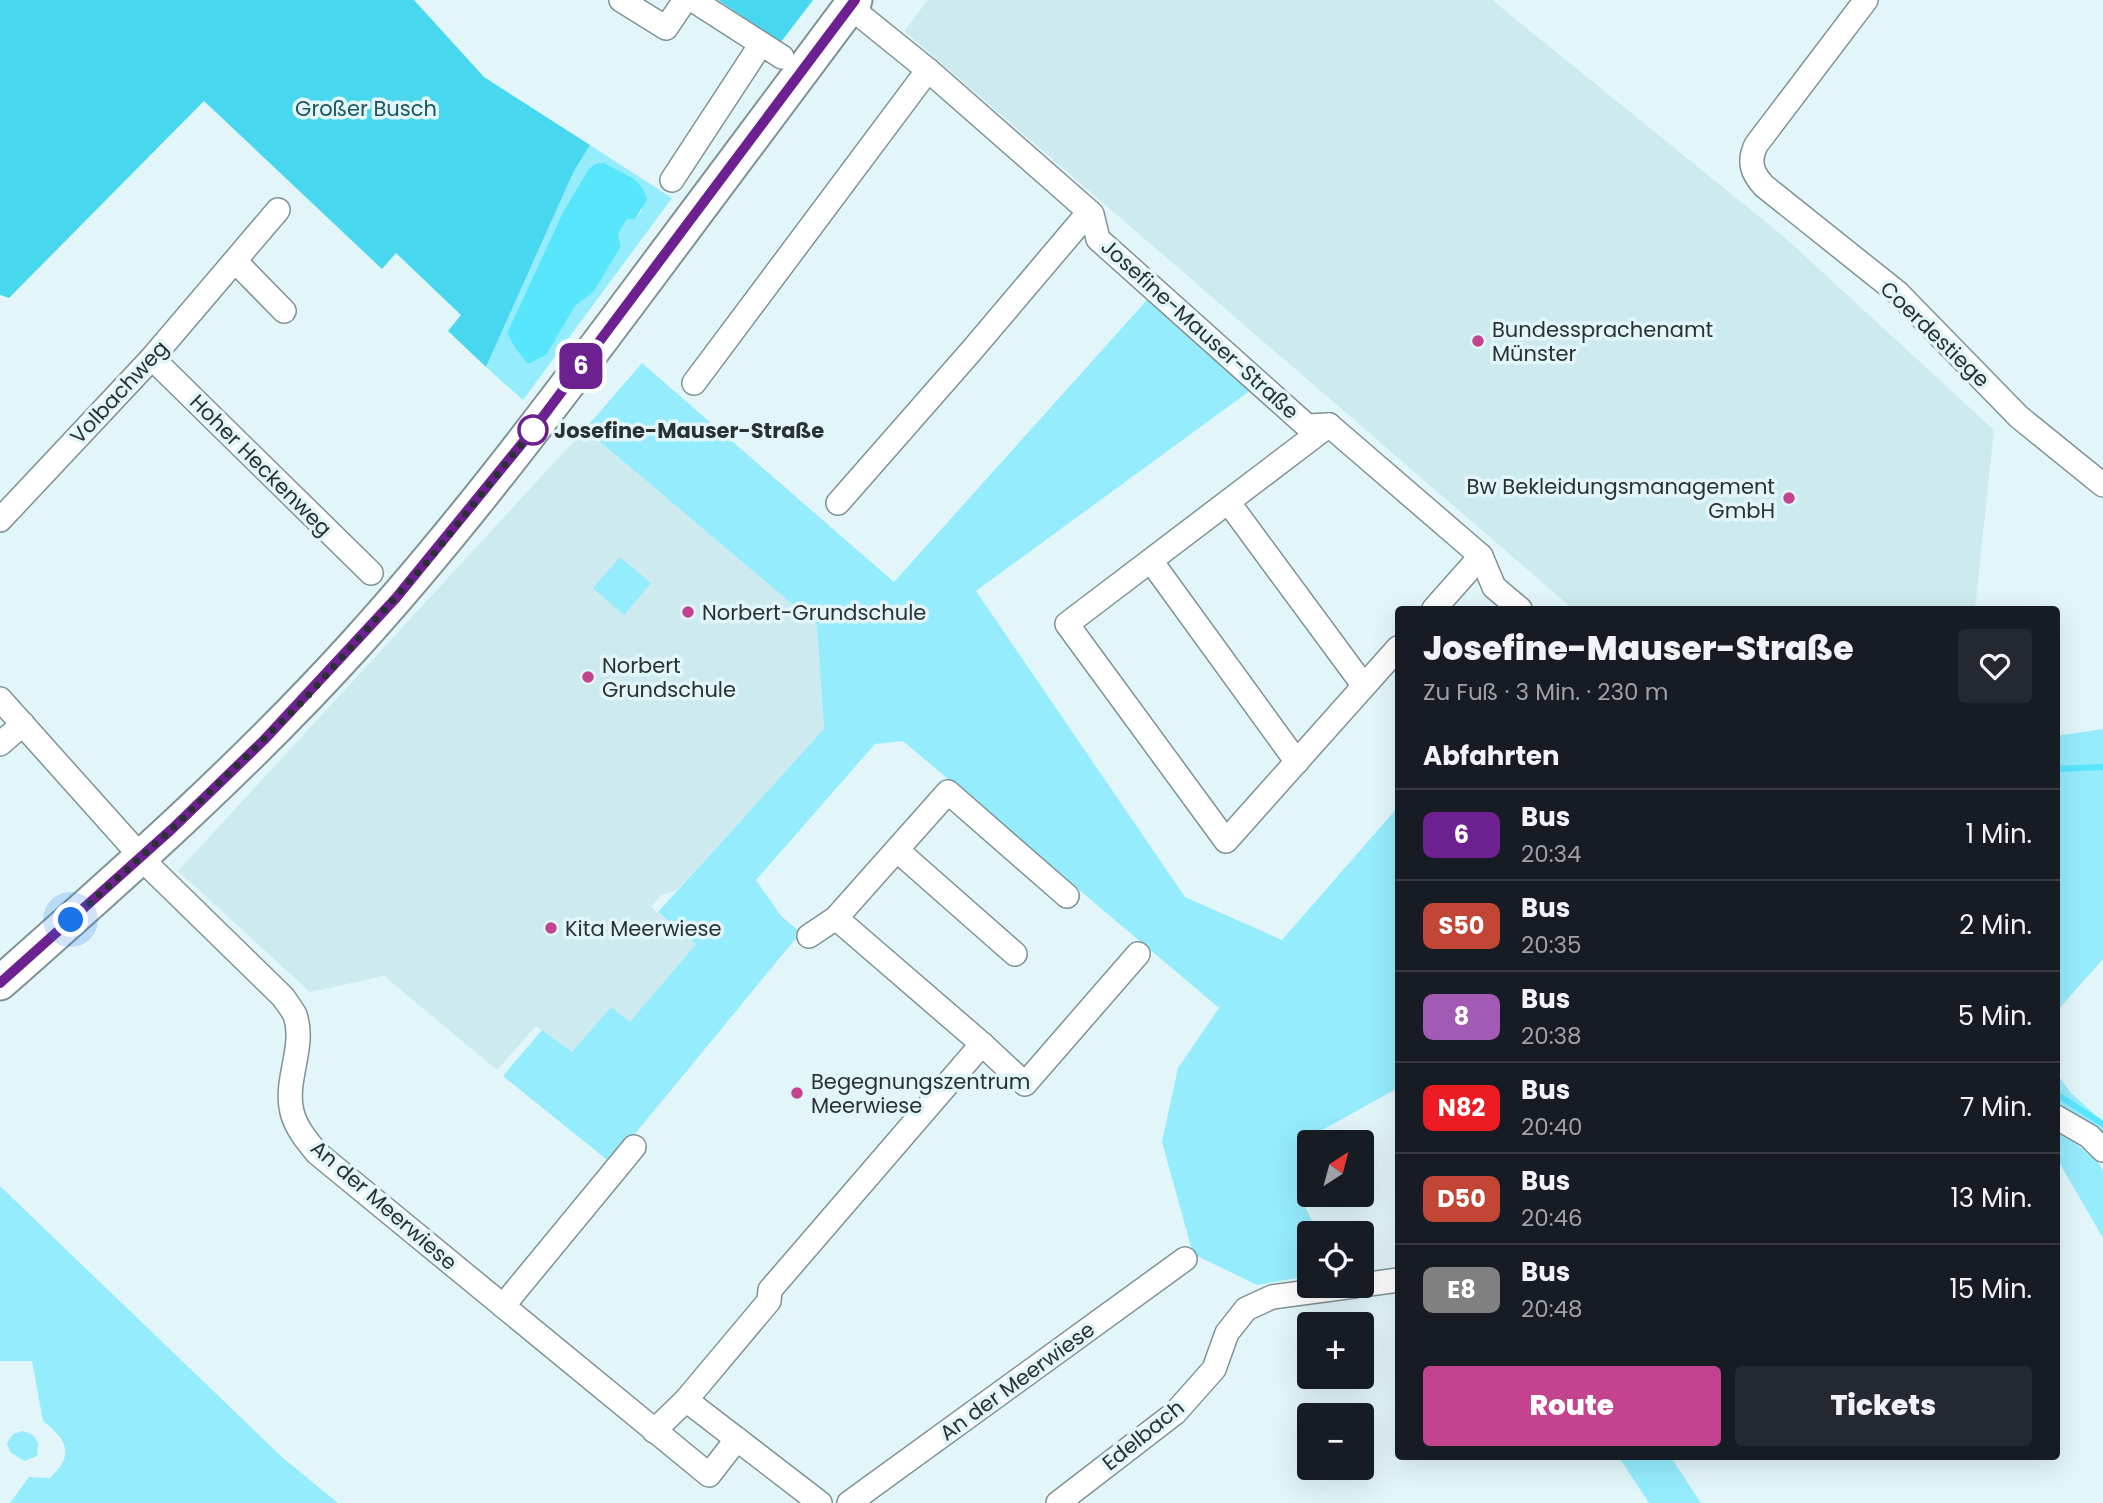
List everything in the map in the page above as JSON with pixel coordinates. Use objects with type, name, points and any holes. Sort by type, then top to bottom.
[{"type":"street","points":[[621,0],[666,28],[685,0]]},
{"type":"street","points":[[693,0],[782,57]]},
{"type":"street","name":"Coerdestiege","points":[[1866,0],[1756,145],[1752,153],[1752,169],[1764,186],[1898,293],[2019,417],[2103,485]]},
{"type":"street","points":[[0,983],[141,857],[303,701],[443,542],[585,361],[852,3]]},
{"type":"street","name":"Josefine-Mauser-Straße","points":[[852,3],[1093,214],[1098,239],[1307,426],[1329,425],[1481,556],[1494,587],[1516,606]]},
{"type":"street","points":[[672,180],[761,44]]},
{"type":"street","points":[[694,383],[928,70]]},
{"type":"street","name":"Volbachweg","points":[[0,520],[152,358],[278,210]]},
{"type":"street","name":"Josefine-Mauser-Straße","points":[[838,503],[1089,212]]},
{"type":"street","points":[[236,261],[284,311]]},
{"type":"street","name":"Hoher Heckenweg","points":[[152,358],[371,573]]},
{"type":"street","name":"Josefine-Mauser-Straße","points":[[1329,425],[1067,624],[1226,841],[1395,651]]},
{"type":"street","points":[[1228,503],[1364,686]]},
{"type":"street","points":[[1437,606],[1481,556]]},
{"type":"street","points":[[1151,561],[1297,761]]},
{"type":"street","points":[[0,699],[141,857]]},
{"type":"street","points":[[0,744],[23,724]]},
{"type":"street","points":[[809,936],[836,918],[948,792],[1067,896]]},
{"type":"street","points":[[898,851],[1015,954]]},
{"type":"street","name":"An der Meerwiese","points":[[141,857],[283,997],[295,1015],[298,1032],[290,1093],[292,1111],[298,1128],[317,1153],[709,1475],[737,1439]]},
{"type":"street","points":[[836,918],[1026,1084],[1138,954]]},
{"type":"street","points":[[654,1431],[687,1400],[769,1301],[770,1290],[982,1044]]},
{"type":"street","points":[[2060,1119],[2089,1136],[2103,1150]]},
{"type":"street","points":[[503,1306],[634,1147]]},
{"type":"street","name":"An der Meerwiese","points":[[849,1503],[1185,1259]]},
{"type":"street","points":[[1374,1283],[1395,1280]]},
{"type":"street","name":"Edelbach","points":[[1058,1503],[1175,1413],[1214,1369],[1227,1333],[1246,1309],[1272,1297],[1297,1294]]},
{"type":"street","points":[[687,1400],[820,1503]]},
{"type":"shaded area","name":"Bundessprachenamt Münster","points":[[928,0],[1492,0],[1782,235],[1994,430],[1975,606],[1570,606],[904,31]]},
{"type":"shaded area","points":[[590,145],[672,198],[523,400],[486,367],[573,173]],"holes":[[[604,164],[630,176],[642,211],[635,219],[627,219],[618,234],[621,246],[594,290],[575,306],[528,364],[507,333],[563,212],[588,170]]]},
{"type":"shaded area","points":[[604,163],[636,181],[647,200],[635,219],[627,219],[618,234],[621,246],[594,291],[575,306],[546,355],[528,364],[507,333],[563,212],[588,170],[595,164]]},
{"type":"shaded area","points":[[1147,300],[1251,390],[976,591],[1185,897],[1282,940],[1395,810],[1395,1090],[1322,1130],[1297,1130],[1297,1208],[1306,1208],[1312,1221],[1297,1221],[1297,1278],[1257,1285],[1193,1254],[1162,1142],[1178,1068],[1219,1008],[903,741],[875,744],[756,880],[781,916],[799,931],[795,935],[797,937],[611,1163],[503,1076],[542,1030],[572,1052],[611,1007],[630,1022],[696,944],[658,912],[824,729],[817,625],[585,429],[642,363],[894,582]]},
{"type":"shaded area","name":"Norbert Grundschule","points":[[585,429],[817,625],[824,730],[676,891],[661,895],[651,907],[696,944],[630,1023],[611,1007],[572,1052],[536,1026],[497,1070],[384,976],[310,992],[178,871]]},
{"type":"shaded area","points":[[620,557],[651,583],[624,615],[593,588]]},
{"type":"shaded area","points":[[2103,729],[2103,959],[2060,1007],[2060,735]]},
{"type":"shaded area","points":[[2060,1078],[2070,1092],[2103,1122],[2103,1138],[2060,1111]]},
{"type":"shaded area","points":[[2063,1133],[2098,1162],[2103,1171],[2103,1238],[2060,1164],[2060,1134]]},
{"type":"shaded area","points":[[0,1186],[283,1458],[338,1503],[10,1503],[29,1477],[50,1478],[63,1462],[65,1448],[58,1435],[43,1421],[32,1361],[0,1361]]},
{"type":"shaded area","points":[[23,1431],[33,1435],[38,1443],[37,1456],[24,1461],[10,1452],[7,1443],[13,1434]]},
{"type":"shaded area","points":[[1621,1460],[1673,1460],[1701,1503],[1649,1503]]},
{"type":"green space","name":"Großer Busch","points":[[0,0],[414,0],[484,77],[590,145],[573,173],[486,367],[448,331],[461,315],[396,253],[382,269],[204,101],[9,298],[0,295]]},
{"type":"green space","points":[[718,0],[813,0],[781,42]]},
{"type":"waterway","name":"Edelbach","points":[[2060,769],[2103,767]]},
{"type":"waterway","name":"Edelbach","points":[[2060,1097],[2103,1124]]},
{"type":"bus line","name":"6","points":[[0,983],[172,829],[264,740],[352,649],[533,430],[855,0]]},
{"type":"place","name":"Bundessprachenamt Münster","points":[[1478,341]]},
{"type":"place","name":"Josefine-Mauser-Straße","points":[[533,430]]},
{"type":"place","name":"Bw Bekleidungsmanagement GmbH","points":[[1789,498]]},
{"type":"place","name":"Norbert-Grundschule","points":[[688,612]]},
{"type":"place","name":"Norbert Grundschule","points":[[588,677]]},
{"type":"place","name":"Kita Meerwiese","points":[[551,928]]},
{"type":"place","name":"Begegnungszentrum Meerwiese","points":[[797,1093]]},
{"type":"route","points":[[71,920],[172,829],[303,701],[428,561],[533,430]]}]
